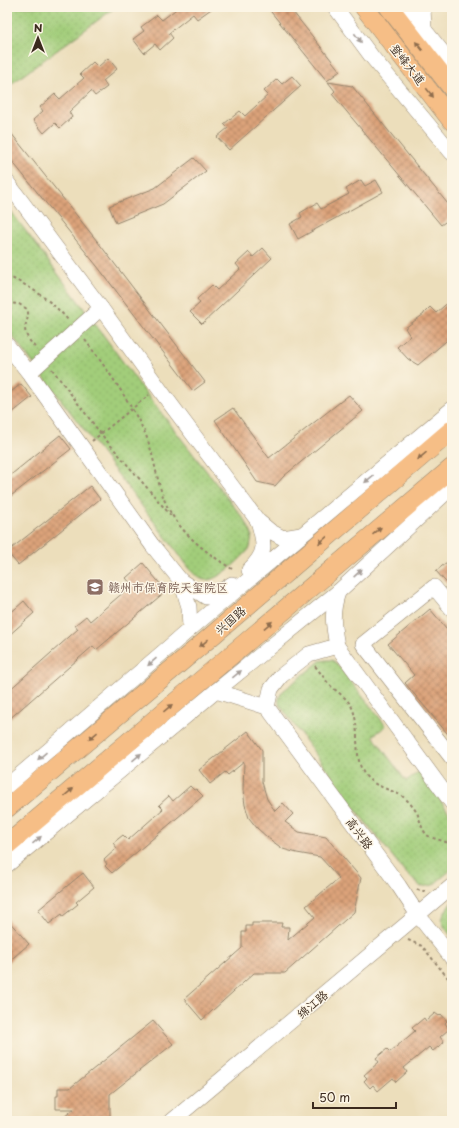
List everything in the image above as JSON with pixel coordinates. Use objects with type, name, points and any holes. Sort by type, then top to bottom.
[{"type":"main road","name":"登峰大道","points":[[364,7],[452,120]]},
{"type":"main road","name":"登峰大道","points":[[389,7],[452,88]]},
{"type":"main road","name":"兴国路","points":[[7,808],[201,645],[452,430]]},
{"type":"main road","points":[[7,845],[452,468]]},
{"type":"street","points":[[335,7],[372,57],[452,153]]},
{"type":"street","points":[[406,7],[452,64]]},
{"type":"street","points":[[423,7],[424,30]]},
{"type":"street","points":[[7,182],[258,521],[270,531],[283,538],[302,534]]},
{"type":"street","points":[[29,373],[101,308]]},
{"type":"street","points":[[7,345],[29,373],[152,545],[181,581],[206,597],[217,594],[240,578],[260,558],[264,542],[258,521]]},
{"type":"street","points":[[7,786],[302,534],[452,409]]},
{"type":"street","points":[[7,866],[216,691],[338,592],[452,487]]},
{"type":"street","points":[[181,581],[189,607],[190,629]]},
{"type":"street","points":[[432,775],[452,758],[363,644],[434,587],[452,609]]},
{"type":"street","points":[[338,592],[333,607],[332,623],[337,646],[452,803]]},
{"type":"street","points":[[216,691],[267,707],[271,689],[281,676],[309,654],[337,646]]},
{"type":"street","name":"高兴路","points":[[267,707],[399,886],[418,915],[452,958]]},
{"type":"street","name":"绵江路","points":[[172,1121],[452,886]]},
{"type":"path","points":[[7,276],[24,283],[48,301],[70,321]]},
{"type":"path","points":[[7,304],[19,304],[26,309],[28,316],[25,327],[26,332],[28,338],[40,353]]},
{"type":"path","points":[[82,336],[107,370],[132,409],[149,445],[167,505],[177,522]]},
{"type":"path","points":[[49,365],[101,434],[177,522],[198,544],[232,569]]},
{"type":"path","points":[[88,444],[150,394]]},
{"type":"path","points":[[228,573],[235,567]]},
{"type":"path","points":[[312,661],[329,684],[344,696],[353,708],[356,721],[359,758],[362,770],[367,778],[376,785],[403,796],[417,814],[426,834],[452,845]]},
{"type":"path","points":[[416,888],[420,891],[427,891]]},
{"type":"green space","points":[[7,7],[116,7],[7,87]]},
{"type":"green space","points":[[7,206],[145,392],[246,522],[252,535],[250,548],[236,563],[223,573],[210,580],[204,580],[193,573],[7,329]]},
{"type":"green space","points":[[332,660],[336,663],[386,726],[373,736],[406,781],[420,771],[452,817],[452,869],[433,885],[421,887],[405,872],[359,814],[279,704],[279,698],[282,692],[320,661]]},
{"type":"green space","points":[[452,902],[452,937],[442,920],[445,912]]},
{"type":"building","points":[[179,7],[214,7],[197,19],[193,14],[169,33],[173,38],[160,50],[155,44],[144,53],[133,39],[144,31],[141,27],[157,15],[162,20]]},
{"type":"building","points":[[267,7],[289,7],[340,71],[327,81]]},
{"type":"building","points":[[108,58],[117,69],[103,81],[107,87],[95,96],[91,91],[69,112],[72,117],[60,128],[55,123],[44,133],[33,120],[43,111],[40,107],[55,94],[60,99],[84,78],[80,74],[93,62],[98,67]]},
{"type":"building","points":[[292,76],[301,86],[229,150],[217,137],[228,128],[224,124],[240,111],[245,116],[268,95],[264,91],[277,79],[282,84]]},
{"type":"building","points":[[328,82],[352,86],[452,209],[452,217],[441,225],[332,94],[335,91]]},
{"type":"building","points":[[7,128],[101,246],[205,382],[193,391],[97,266],[7,155]]},
{"type":"building","points":[[194,158],[206,171],[163,204],[116,223],[109,206],[155,188]]},
{"type":"building","points":[[361,180],[365,186],[376,180],[383,192],[298,239],[290,224],[302,217],[300,213],[317,203],[321,209],[349,194],[346,189]]},
{"type":"building","points":[[263,248],[272,258],[202,324],[190,312],[200,303],[197,299],[212,285],[217,290],[240,269],[236,264],[249,252],[253,257]]},
{"type":"building","points":[[452,299],[452,336],[418,365],[408,359],[397,347],[410,336],[405,328],[424,314],[430,307],[436,313]]},
{"type":"building","points":[[21,384],[32,397],[7,417],[7,395]]},
{"type":"building","points":[[349,395],[363,411],[284,476],[275,486],[257,482],[215,420],[233,408],[269,458]]},
{"type":"building","points":[[60,435],[71,449],[7,499],[7,478]]},
{"type":"building","points":[[90,486],[100,499],[18,565],[7,552]]},
{"type":"building","points":[[452,558],[452,589],[436,571]]},
{"type":"building","points":[[143,563],[166,591],[96,650],[93,646],[7,721],[7,692],[78,629],[75,625],[86,616],[90,621],[132,585],[126,578]]},
{"type":"building","points":[[24,601],[34,613],[7,637],[7,616]]},
{"type":"building","points":[[430,609],[452,635],[452,739],[405,683],[414,675],[388,644]]},
{"type":"building","points":[[248,731],[262,750],[262,782],[267,799],[275,811],[283,803],[293,814],[285,822],[299,832],[326,837],[361,878],[354,912],[285,973],[254,973],[202,1020],[184,999],[242,948],[242,932],[246,932],[246,926],[252,926],[252,923],[282,923],[281,927],[289,927],[288,940],[315,917],[306,906],[339,878],[320,857],[283,849],[257,828],[249,818],[245,805],[243,790],[244,762],[228,775],[225,772],[210,784],[199,770]]},
{"type":"building","points":[[190,786],[194,790],[196,789],[203,796],[112,873],[105,866],[107,864],[104,860],[117,848],[113,843],[123,835],[128,840],[163,809],[159,805],[169,796],[173,801]]},
{"type":"building","points":[[83,873],[94,887],[76,902],[78,904],[63,916],[62,914],[49,924],[38,910]]},
{"type":"building","points":[[7,919],[29,944],[7,963]]},
{"type":"building","points":[[435,1013],[439,1016],[441,1014],[447,1021],[445,1023],[449,1029],[440,1037],[444,1042],[433,1051],[429,1047],[404,1068],[407,1072],[396,1082],[393,1078],[378,1091],[373,1085],[370,1088],[364,1081],[367,1078],[364,1075],[379,1062],[376,1058],[387,1049],[390,1052],[415,1031],[412,1028],[424,1018],[426,1021]]},
{"type":"building","points":[[153,1021],[173,1044],[110,1094],[110,1117],[106,1121],[59,1121],[74,1109],[56,1109],[56,1096],[58,1096],[58,1088],[70,1088]]},
{"type":"place","name":"赣州市保育院天玺院区","points":[[95,587]]}]
